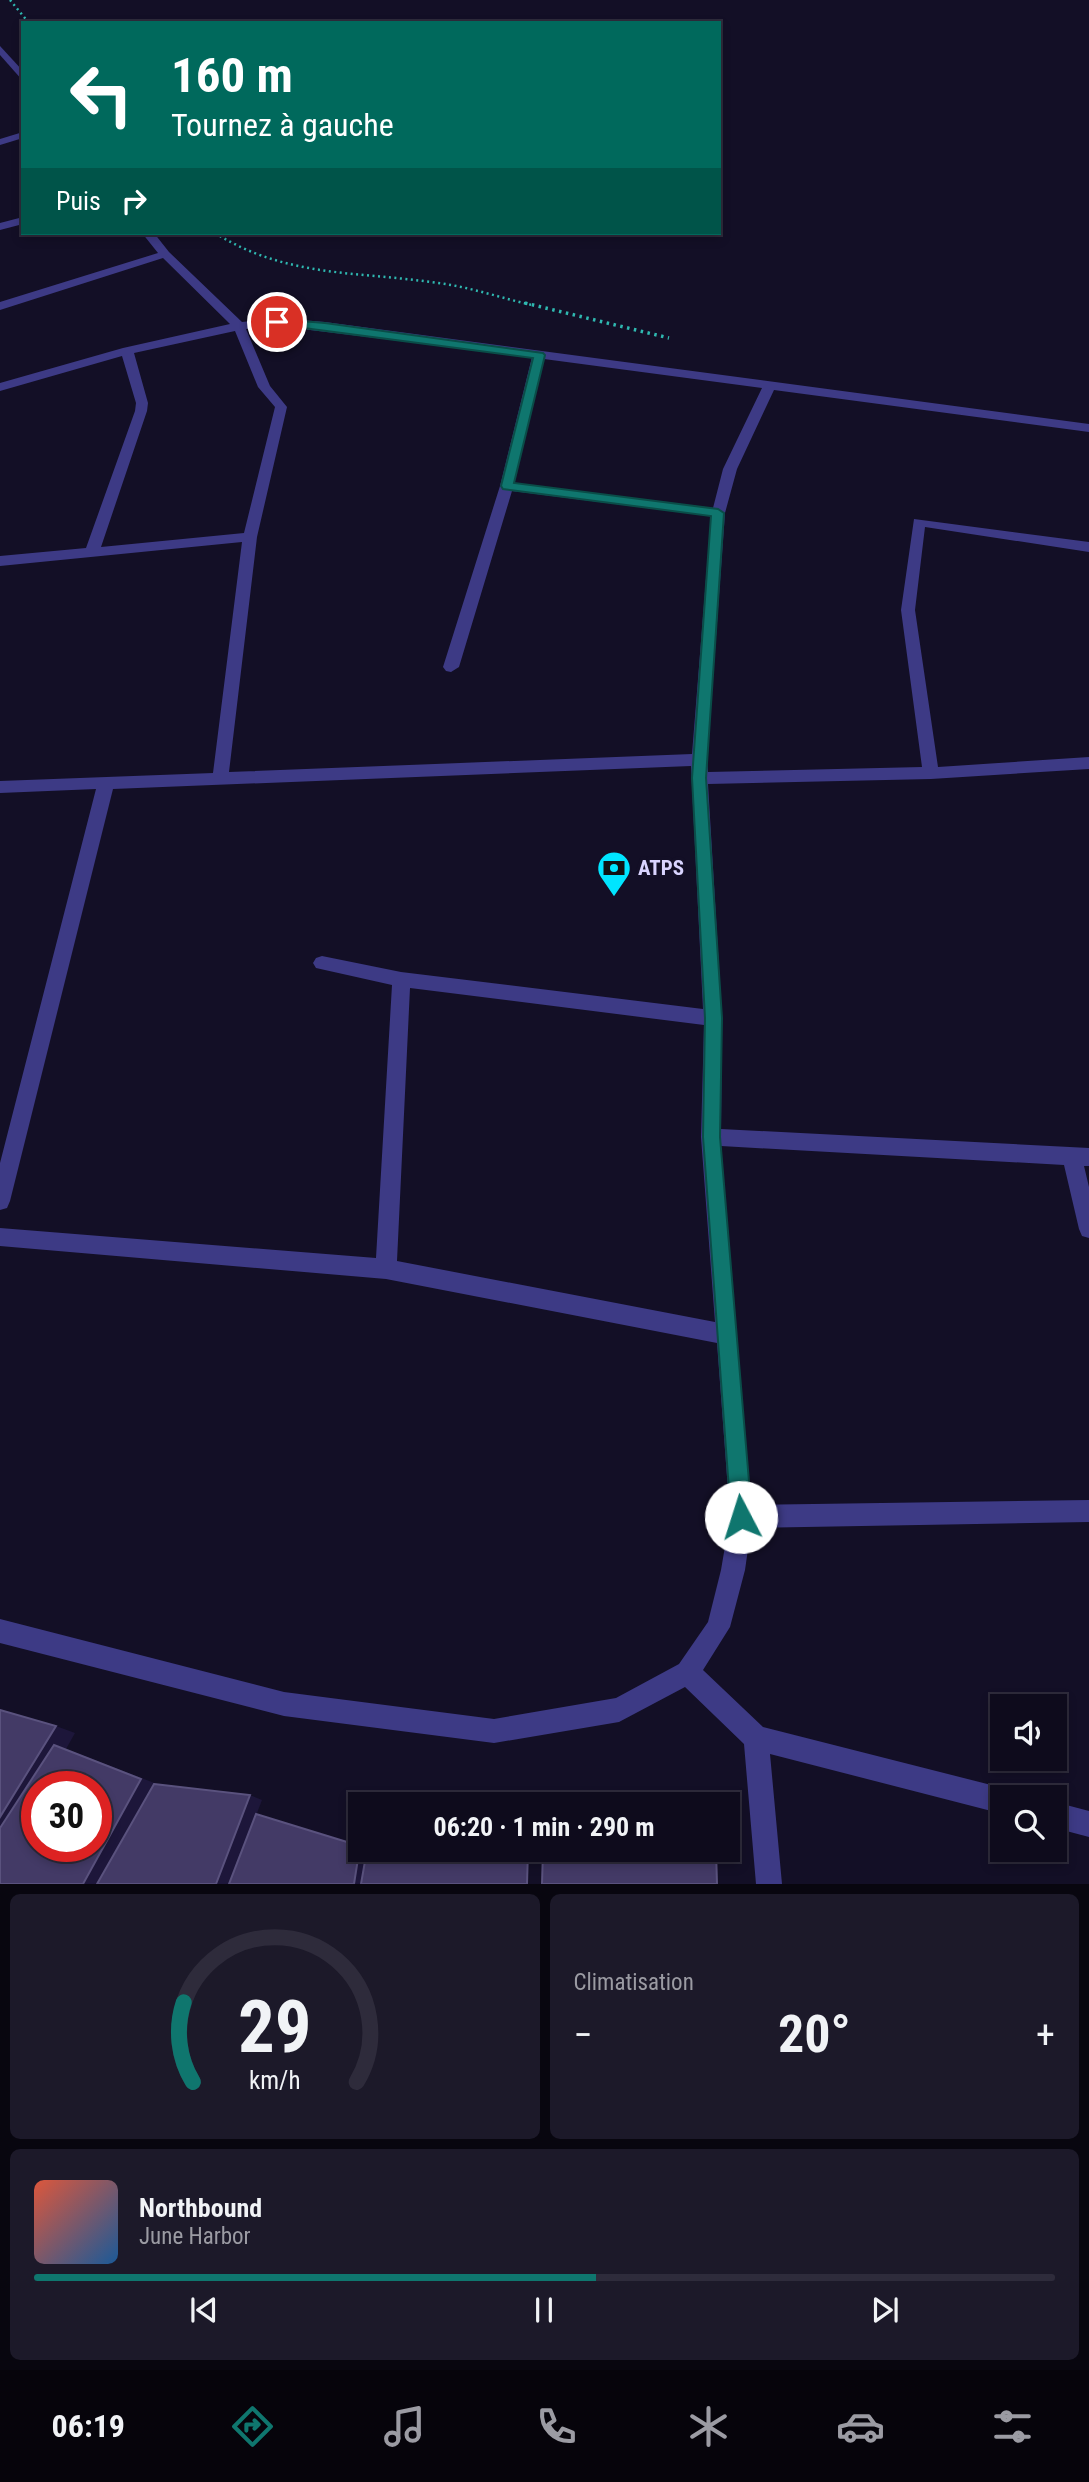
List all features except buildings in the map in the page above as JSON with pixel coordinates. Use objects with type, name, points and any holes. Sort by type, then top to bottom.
[{"type":"street","points":[[0,49],[21,75]]},
{"type":"street","points":[[0,142],[21,136]]},
{"type":"street","points":[[0,228],[21,221]]},
{"type":"street","points":[[150,235],[165,254],[239,326],[264,387],[281,407],[250,537],[220,779]]},
{"type":"street","points":[[0,306],[165,254]]},
{"type":"street","points":[[0,387],[127,351],[239,326],[277,322],[325,326],[1089,428]]},
{"type":"street","points":[[92,552],[141,411],[142,403],[127,351]]},
{"type":"street","points":[[451,667],[507,486],[539,355]]},
{"type":"street","points":[[0,1631],[284,1704],[494,1731],[619,1710],[687,1672],[718,1627],[733,1570],[741,1517],[711,1137],[713,1018],[699,769],[718,513],[730,469],[769,386]]},
{"type":"street","points":[[507,486],[718,513]]},
{"type":"street","points":[[931,773],[908,610],[919,522],[1089,547]]},
{"type":"street","points":[[0,561],[250,537]]},
{"type":"street","points":[[0,787],[220,779],[699,769],[931,773],[1089,763]]},
{"type":"street","points":[[0,1201],[106,783]]},
{"type":"street","points":[[321,963],[401,979],[713,1018]]},
{"type":"street","points":[[386,1269],[401,979]]},
{"type":"street","points":[[711,1137],[1080,1156],[1089,1229]]},
{"type":"street","points":[[0,1237],[386,1269],[727,1335]]},
{"type":"street","points":[[741,1517],[1089,1511]]},
{"type":"street","points":[[687,1672],[756,1738],[990,1798]]},
{"type":"street","points":[[756,1738],[769,1884]]},
{"type":"street","points":[[1067,1818],[1089,1824]]},
{"type":"path","points":[[10,0],[27,21]]},
{"type":"path","points":[[218,235],[242,250],[302,269],[440,283],[670,338]]},
{"type":"place","name":"ATPS","points":[[614,898]]},
{"type":"route","points":[[277,322],[539,355],[507,486],[718,513],[699,778],[713,1018],[711,1137],[741,1517]]}]
